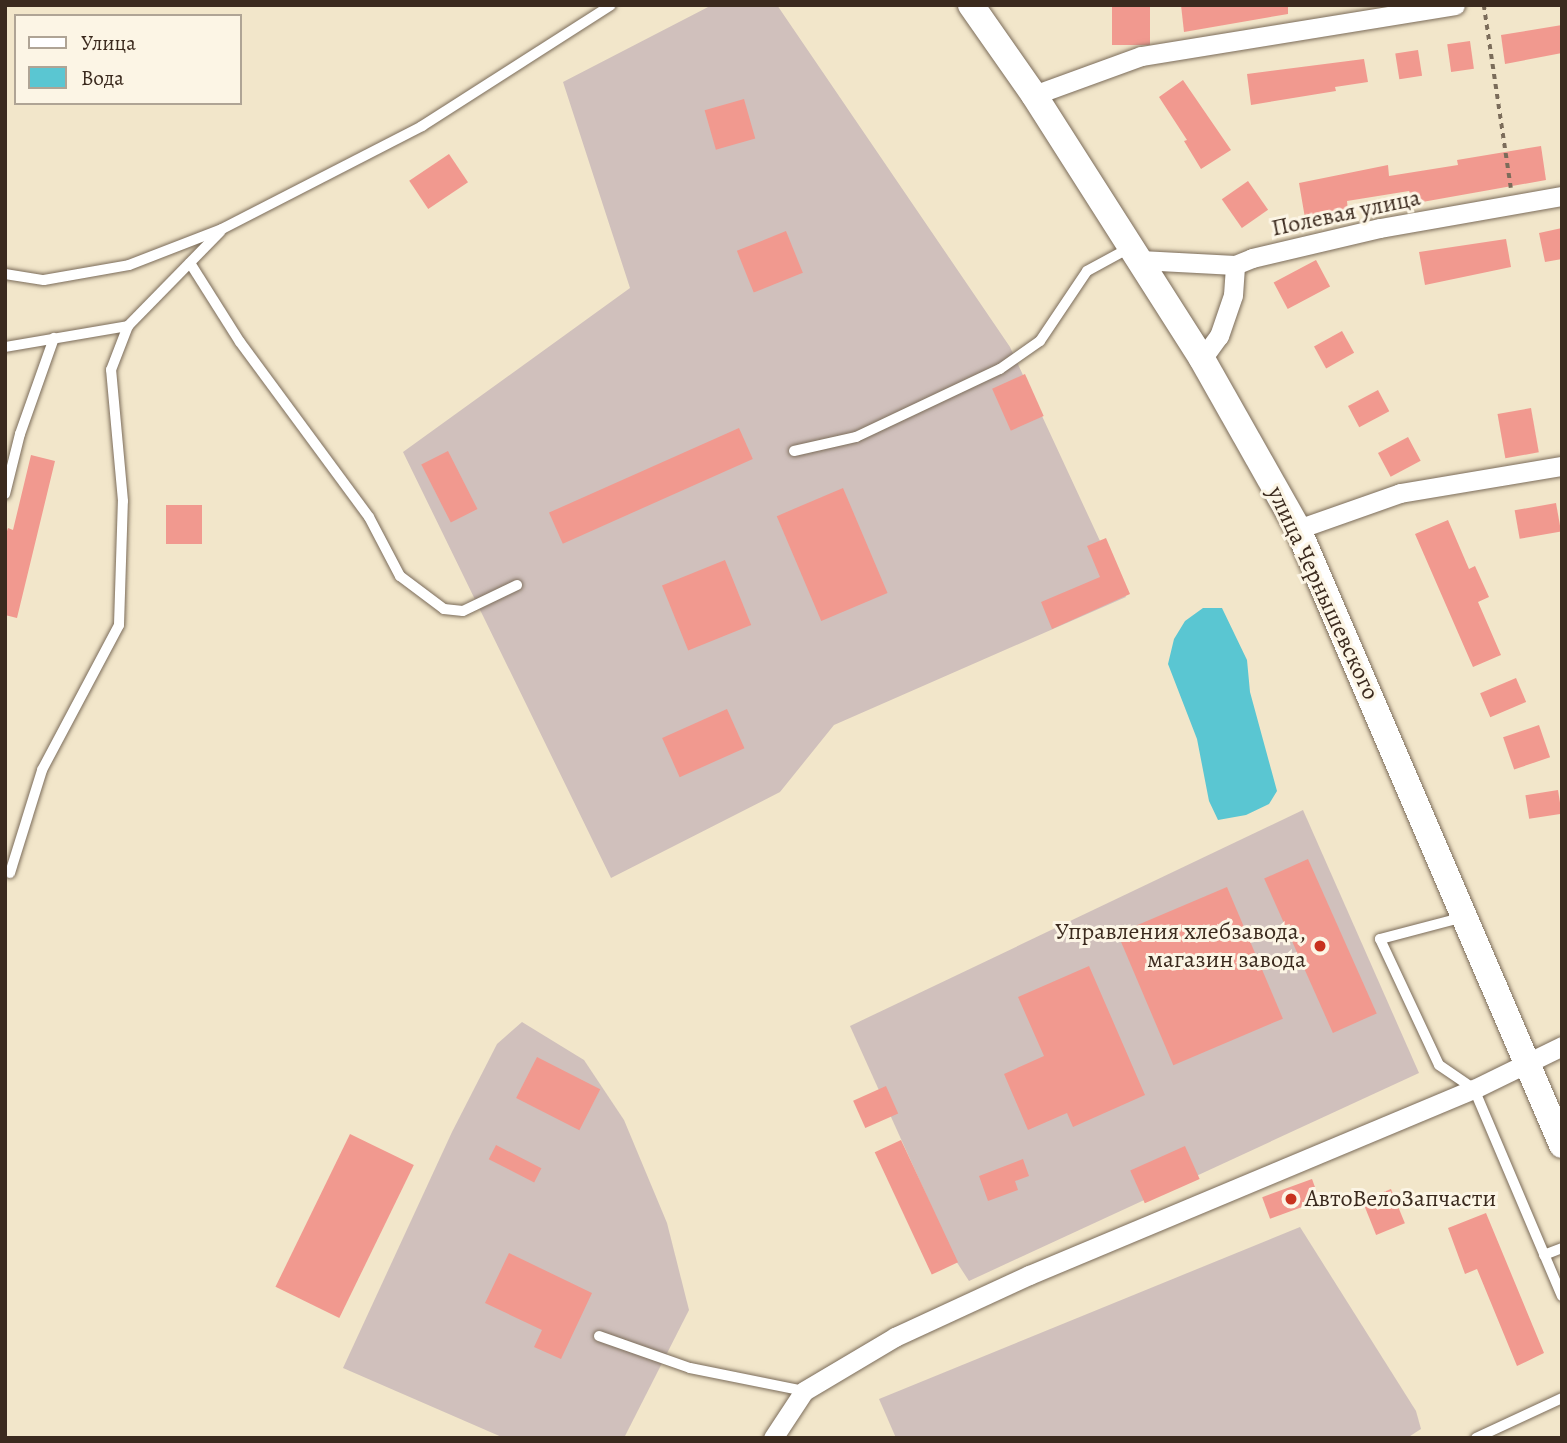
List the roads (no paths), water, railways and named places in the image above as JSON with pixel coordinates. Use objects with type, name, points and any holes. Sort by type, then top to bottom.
[{"type":"main road","name":"улица Чернышевского","points":[[971,5],[1034,95],[1136,253],[1202,359],[1298,529],[1562,1145]]},
{"type":"street","points":[[1034,95],[1141,56],[1455,5]]},
{"type":"street","name":"Полевая улица","points":[[1136,253],[1235,265],[1252,258],[1380,228],[1562,195]]},
{"type":"street","points":[[1202,359],[1219,336],[1230,305],[1235,265]]},
{"type":"street","points":[[1298,529],[1400,493],[1562,466]]},
{"type":"street","points":[[772,1438],[804,1391],[895,1337],[1029,1275],[1474,1089],[1562,1046]]},
{"type":"lane","points":[[5,275],[44,280],[128,265],[222,229],[422,126],[611,5]]},
{"type":"lane","points":[[10,873],[42,770],[119,625],[123,501],[111,370],[128,326],[222,229]]},
{"type":"lane","points":[[794,451],[856,438],[1000,369],[1040,341],[1087,271],[1136,253]]},
{"type":"lane","points":[[190,263],[240,342],[369,517],[400,576],[444,609],[463,611],[517,585]]},
{"type":"lane","points":[[5,346],[128,326]]},
{"type":"lane","points":[[5,494],[20,434],[54,338]]},
{"type":"lane","points":[[1464,917],[1380,939],[1439,1065],[1474,1089],[1562,1296]]},
{"type":"lane","points":[[1544,1255],[1562,1248]]},
{"type":"lane","points":[[599,1336],[691,1368],[804,1391]]},
{"type":"lane","points":[[1476,1438],[1562,1398]]},
{"type":"water","points":[[1203,608],[1222,608],[1247,660],[1250,692],[1277,791],[1269,804],[1246,815],[1218,820],[1209,801],[1197,739],[1168,664],[1174,639],[1185,621]]},
{"type":"place","name":"Управления хлебзавода, магазин завода","points":[[1320,946]]},
{"type":"place","name":"АвтоВелоЗапчасти","points":[[1291,1199]]}]
